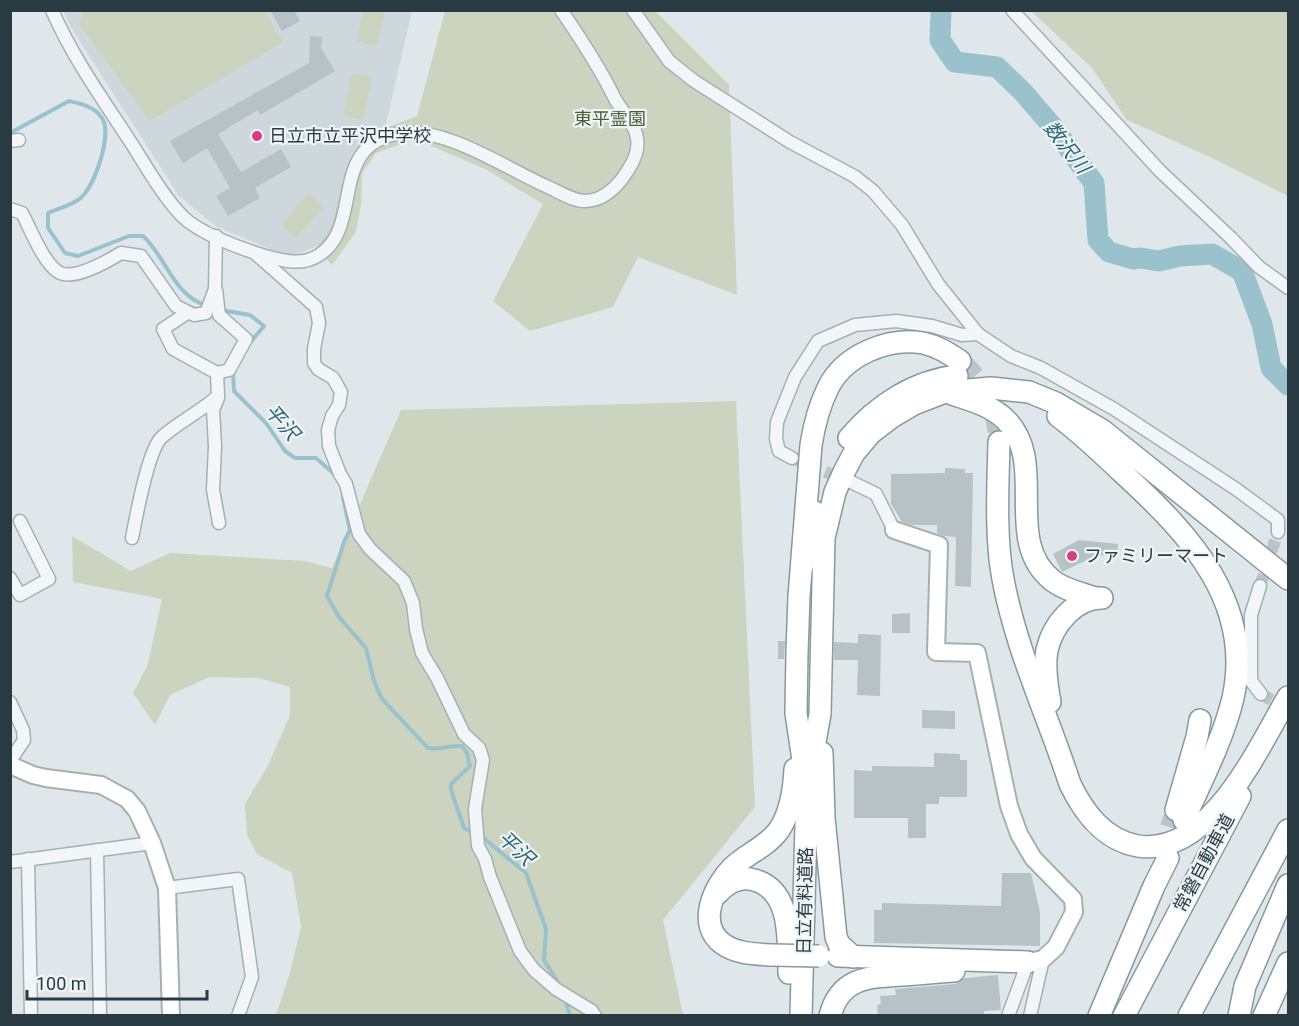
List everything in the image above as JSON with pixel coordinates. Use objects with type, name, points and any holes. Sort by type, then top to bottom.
[{"type":"highway","points":[[960,360],[946,351],[922,343],[880,346],[856,358],[829,386],[814,427],[812,445],[799,596],[793,793],[784,822],[769,842],[726,874],[711,902],[709,912],[711,930],[723,944],[742,952],[772,955],[1035,960]]},
{"type":"highway","points":[[802,567],[823,486],[835,458],[859,426],[888,402],[919,385],[952,376],[986,374],[1025,379],[1060,393],[1100,416],[1288,564]]},
{"type":"highway","points":[[853,957],[839,944],[836,937],[824,818],[820,714],[824,538],[835,492],[854,453],[872,433],[892,417],[914,404],[945,392],[990,388],[1029,392],[1056,403],[1102,430],[1288,579]]},
{"type":"highway","points":[[1011,390],[1041,404],[1068,423],[1164,510],[1193,544],[1223,593],[1235,642],[1236,673],[1233,698],[1221,734],[1179,818],[1200,720]]},
{"type":"highway","points":[[945,392],[986,406],[1005,419],[1022,448],[1026,466],[1028,538],[1033,556],[1054,582],[1070,590],[1099,598],[1068,612],[1054,631],[1048,649],[1049,698],[1058,735],[1057,749]]},
{"type":"highway","points":[[999,442],[999,538],[1002,578],[1011,616],[1070,784],[1080,804],[1098,826],[1132,845],[1156,846],[1181,840],[1220,807],[1288,697]]},
{"type":"highway","name":"常磐自動車道","points":[[1124,1016],[1188,891],[1288,712]]},
{"type":"highway","points":[[796,713],[807,786]]},
{"type":"highway","points":[[807,786],[820,714]]},
{"type":"highway","name":"日立有料道路","points":[[801,1016],[807,786]]},
{"type":"highway","points":[[1189,1016],[1288,830]]},
{"type":"highway","points":[[1099,1016],[1164,858]]},
{"type":"highway","points":[[711,902],[722,889],[738,880],[747,879],[759,881],[777,895],[782,903],[787,924],[790,1016]]},
{"type":"highway","points":[[1239,1016],[1241,1000],[1248,979],[1288,885]]},
{"type":"highway","points":[[830,1016],[839,995],[852,983],[868,977],[964,970],[989,960]]},
{"type":"highway","points":[[1264,1016],[1288,963]]},
{"type":"highway","points":[[1280,1016],[1288,998]]},
{"type":"street","points":[[52,10],[85,72],[161,188],[183,217],[216,236],[254,252],[295,262],[319,256],[335,239],[344,213],[352,171],[363,152],[380,140],[399,133],[422,132],[453,140],[520,175],[585,201],[599,197],[613,189],[631,166],[636,153],[637,137],[605,76],[561,10]]},
{"type":"street","points":[[633,10],[669,61],[694,81],[790,142],[854,176],[873,190],[902,225],[938,284],[978,334],[1011,356],[1072,384],[1236,489],[1278,520],[1278,532]]},
{"type":"street","points":[[1012,10],[1160,171],[1259,267],[1288,288]]},
{"type":"street","points":[[10,209],[22,213],[50,264],[60,273],[75,275],[121,253],[141,256],[176,306],[194,315],[213,308]]},
{"type":"street","points":[[213,308],[216,289],[216,236]]},
{"type":"street","points":[[254,252],[316,307],[319,323],[314,363],[318,369],[333,378],[341,392],[339,405],[332,416],[328,430],[329,446],[346,484],[359,534],[370,549],[404,581],[413,603],[422,653],[437,678],[464,734],[479,748],[483,760],[475,809],[478,846],[520,951],[534,970],[556,989],[592,1011],[595,1016]]},
{"type":"street","points":[[187,313],[163,329],[173,349],[217,373],[229,370],[246,339],[213,308]]},
{"type":"street","points":[[792,458],[779,451],[776,439],[777,422],[795,377],[818,341],[855,325],[896,321],[932,326],[962,335],[978,334]]},
{"type":"street","points":[[217,373],[218,396],[213,410],[215,446],[213,490],[219,523]]},
{"type":"street","points":[[132,538],[142,486],[160,438],[201,412],[218,396]]},
{"type":"street","points":[[849,481],[876,494],[894,530],[939,544],[936,652],[976,653],[1009,806],[1019,834],[1033,858],[1073,899],[1074,912],[1067,930],[1056,947],[1035,960],[1008,1016]]},
{"type":"street","points":[[10,578],[20,595],[49,579],[20,521]]},
{"type":"street","points":[[1260,586],[1251,615],[1251,681],[1261,694]]},
{"type":"street","points":[[10,702],[23,730],[24,740],[10,763],[39,776],[101,785],[114,790],[137,811],[152,843],[167,888],[171,1016]]},
{"type":"street","points":[[10,862],[152,843]]},
{"type":"street","points":[[97,850],[100,1016]]},
{"type":"street","points":[[28,859],[31,1016]]},
{"type":"street","points":[[167,888],[238,879],[252,977],[238,1016]]},
{"type":"street","points":[[1029,1016],[1035,960]]},
{"type":"shaded area","name":"日立市立平沢中学校","points":[[63,11],[412,11],[385,128],[362,143],[345,168],[332,225],[316,247],[291,256],[217,227],[179,196],[75,34]]},
{"type":"green space","points":[[83,11],[264,11],[283,42],[150,121],[79,24]]},
{"type":"green space","points":[[363,11],[385,11],[377,46],[357,41]]},
{"type":"green space","name":"東平霊園","points":[[445,11],[655,11],[729,85],[737,295],[638,257],[613,307],[530,331],[493,301],[543,204],[485,169],[415,139],[376,153],[362,174],[361,205],[356,232],[332,265],[316,247],[332,225],[345,168],[362,143],[385,128],[417,116]]},
{"type":"green space","points":[[1031,11],[1288,11],[1288,196],[1212,158],[1127,120],[1092,68]]},
{"type":"green space","points":[[352,73],[372,77],[363,120],[343,115]]},
{"type":"green space","points":[[309,193],[324,206],[296,238],[281,225]]},
{"type":"green space","points":[[736,401],[755,807],[663,920],[683,1015],[273,1015],[277,1012],[290,972],[301,927],[292,873],[257,854],[247,835],[245,804],[267,767],[290,716],[290,687],[258,678],[209,677],[170,695],[155,725],[133,693],[148,664],[162,599],[73,582],[72,536],[131,571],[170,553],[305,561],[332,568],[401,410]]},
{"type":"building","points":[[270,10],[294,10],[300,21],[282,31]]},
{"type":"building","points":[[310,36],[322,37],[321,48],[335,71],[260,115],[258,110],[218,134],[241,172],[281,149],[291,167],[255,188],[260,198],[228,216],[216,196],[230,188],[207,148],[183,163],[170,141],[309,63]]},
{"type":"building","points":[[945,468],[965,469],[965,473],[973,473],[971,587],[955,586],[956,537],[937,533],[937,525],[912,525],[902,522],[891,504],[891,474],[945,473]]},
{"type":"building","points":[[1079,540],[1118,544],[1117,557],[1097,555],[1062,572],[1053,554]]},
{"type":"building","points":[[910,613],[910,633],[892,633],[892,614]]},
{"type":"building","points":[[858,634],[881,635],[880,696],[857,695],[858,660],[834,660],[834,642],[858,643]]},
{"type":"building","points":[[778,641],[785,641],[784,659],[778,659]]},
{"type":"building","points":[[922,710],[955,711],[955,729],[922,728]]},
{"type":"building","points":[[934,753],[960,754],[960,760],[967,760],[967,797],[939,797],[939,804],[926,804],[926,838],[908,838],[908,818],[854,818],[854,770],[872,771],[872,766],[934,767]]},
{"type":"building","points":[[1002,873],[1031,873],[1040,912],[1040,946],[874,943],[874,910],[882,910],[882,903],[1001,906]]},
{"type":"building","points":[[998,975],[1001,1010],[984,1011],[984,1016],[878,1016],[877,1005],[881,1004],[880,996],[896,995],[895,989],[955,984],[965,978]]},
{"type":"waterway","name":"数沢川","points":[[941,10],[940,40],[955,62],[997,67],[1023,92],[1053,127],[1094,183],[1098,240],[1109,252],[1133,259],[1159,261],[1180,256],[1212,254],[1242,271],[1262,324],[1271,368],[1288,385]]},
{"type":"waterway","name":"平沢","points":[[10,133],[69,101],[89,107],[98,113],[104,122],[105,140],[95,176],[84,195],[78,200],[48,213],[48,228],[65,253],[78,256],[129,236],[143,236],[186,294],[208,306]]},
{"type":"waterway","name":"平沢","points":[[221,310],[250,315],[264,326],[249,344]]},
{"type":"waterway","name":"平沢","points":[[233,371],[234,391],[266,423],[285,451],[295,458],[316,458],[334,474]]},
{"type":"waterway","name":"平沢","points":[[343,497],[350,530],[327,596],[339,617],[366,648],[374,681],[382,699],[428,748],[462,746],[467,753],[470,766],[451,784],[451,790],[464,828],[473,833]]},
{"type":"waterway","name":"平沢","points":[[480,835],[526,873],[546,929],[544,960],[562,989]]},
{"type":"waterway","name":"平沢","points":[[565,999],[570,1016]]},
{"type":"tunnel","points":[[960,361],[989,397],[996,416],[999,442]]},
{"type":"tunnel","points":[[792,458],[845,480]]},
{"type":"tunnel","points":[[1260,586],[1278,532]]},
{"type":"tunnel","points":[[1261,694],[1287,709]]},
{"type":"tunnel","points":[[1161,857],[1174,817]]},
{"type":"place","name":"日立市立平沢中学校","points":[[257,136]]},
{"type":"place","name":"ファミリーマート","points":[[1072,556]]}]
